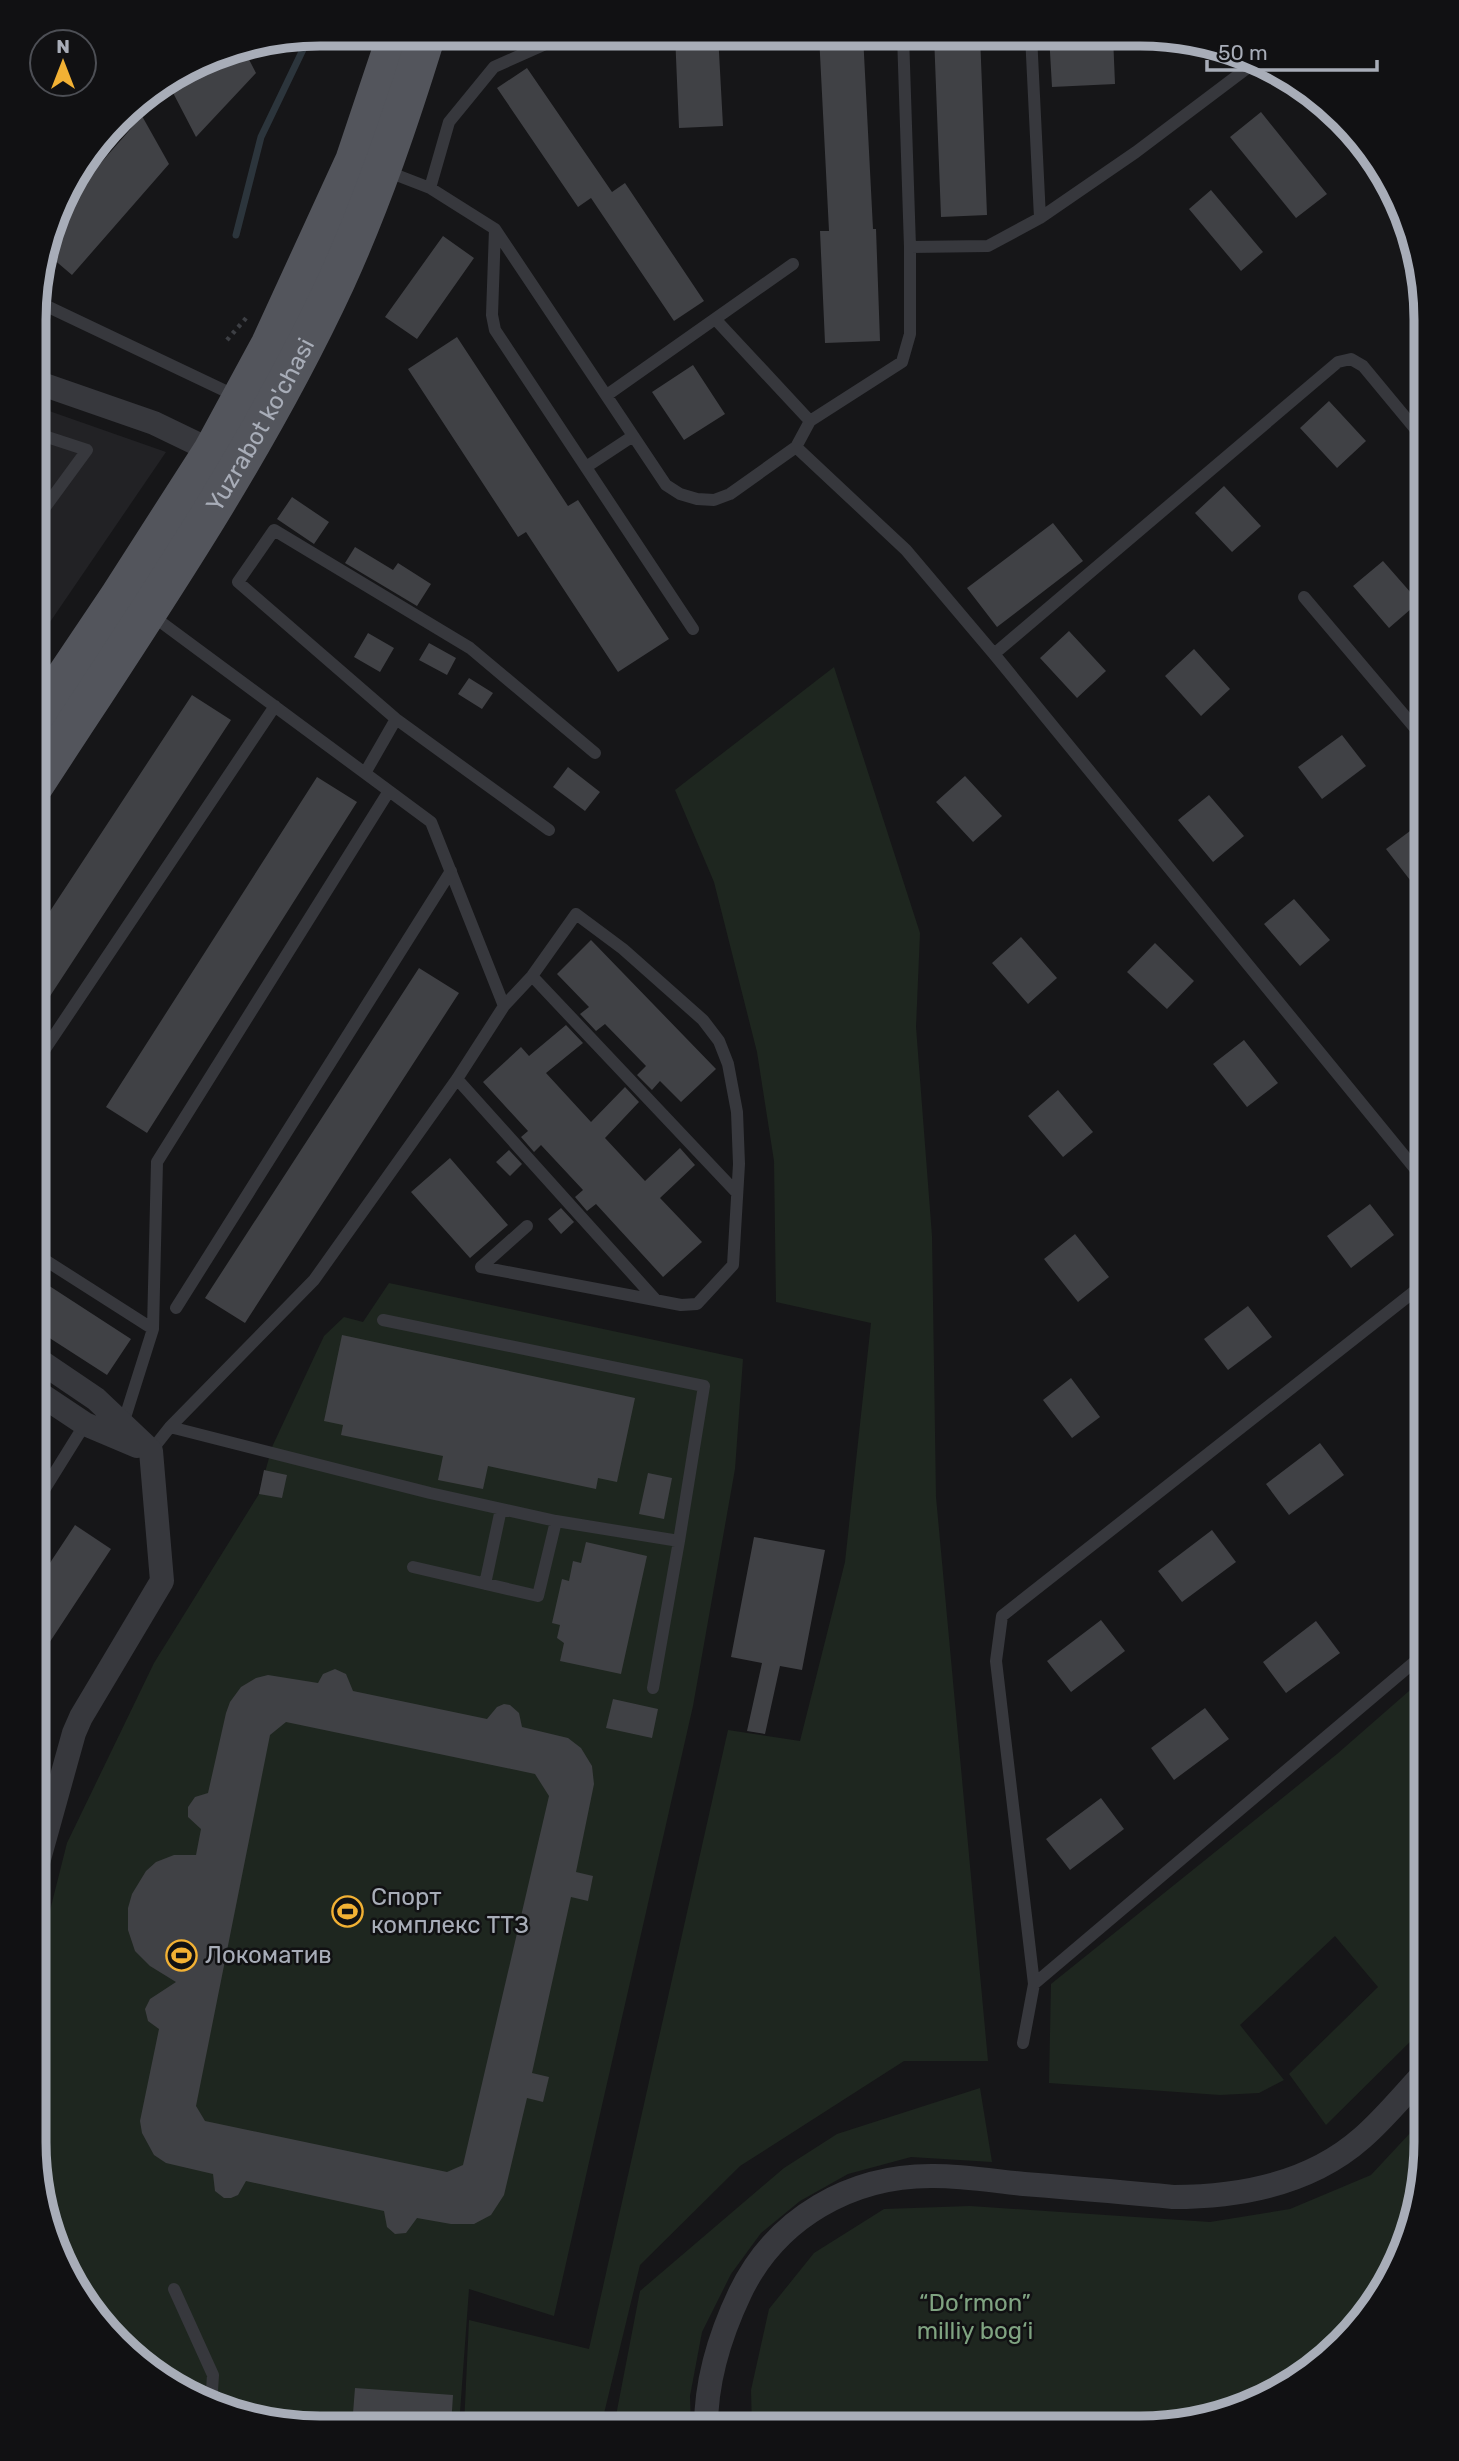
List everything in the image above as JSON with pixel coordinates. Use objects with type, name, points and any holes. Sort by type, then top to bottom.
[{"type":"main road","name":"Yuzrabot ko'chasi","points":[[46,768],[237,467],[319,317],[368,165],[394,46]]},
{"type":"main road","name":"Yuzrabot ko'chasi","points":[[46,699],[212,452],[290,304],[368,165],[422,46]]},
{"type":"street","points":[[46,385],[154,423],[212,452]]},
{"type":"street","points":[[46,1365],[96,1399],[121,1431],[151,1451],[162,1581],[81,1717],[74,1733],[46,1834]]},
{"type":"street","points":[[46,1398],[85,1424],[121,1431]]},
{"type":"street","points":[[707,2416],[709,2387],[719,2346],[745,2282],[773,2241],[810,2211],[829,2201],[891,2179],[934,2176],[1173,2197],[1204,2197],[1253,2190],[1312,2171],[1348,2150],[1414,2084]]},
{"type":"lane","points":[[430,188],[449,122],[494,67],[541,46]]},
{"type":"lane","points":[[368,165],[430,188],[495,229],[666,485],[680,494],[714,500],[730,494],[796,447],[810,421],[902,362],[910,334],[903,46]]},
{"type":"lane","points":[[1032,46],[1040,218]]},
{"type":"lane","points":[[910,247],[988,246],[1040,218],[1143,148],[1248,68]]},
{"type":"lane","points":[[495,229],[492,315],[495,330],[693,629]]},
{"type":"lane","points":[[607,395],[793,264]]},
{"type":"lane","points":[[46,306],[241,398]]},
{"type":"lane","points":[[716,320],[810,421]]},
{"type":"lane","points":[[994,654],[1338,362],[1351,359],[1363,366],[1414,428]]},
{"type":"lane","points":[[46,436],[87,450],[46,507]]},
{"type":"lane","points":[[586,467],[634,436]]},
{"type":"lane","points":[[796,447],[906,550],[1414,1168]]},
{"type":"lane","points":[[549,830],[396,719],[238,582],[274,530],[470,648],[595,753]]},
{"type":"lane","points":[[1304,597],[1414,727]]},
{"type":"lane","points":[[147,612],[431,822],[504,1006]]},
{"type":"lane","points":[[46,1048],[275,706]]},
{"type":"lane","points":[[365,773],[396,719]]},
{"type":"lane","points":[[121,1431],[153,1329],[157,1162],[389,791]]},
{"type":"lane","points":[[176,1308],[451,872]]},
{"type":"lane","points":[[151,1451],[170,1427],[314,1280],[457,1079],[504,1006],[532,976],[576,914],[624,949],[703,1020],[719,1041],[728,1064],[737,1112],[739,1164],[733,1265],[697,1304],[681,1305],[481,1267],[527,1226]]},
{"type":"lane","points":[[532,976],[737,1193]]},
{"type":"lane","points":[[457,1079],[655,1299]]},
{"type":"lane","points":[[46,1261],[153,1329]]},
{"type":"lane","points":[[1023,2043],[1034,1984],[996,1661],[1002,1616],[1414,1292]]},
{"type":"lane","points":[[383,1320],[704,1386],[653,1688]]},
{"type":"lane","points":[[46,1487],[85,1424]]},
{"type":"lane","points":[[170,1427],[429,1493],[556,1521],[679,1541]]},
{"type":"lane","points":[[485,1584],[501,1509]]},
{"type":"lane","points":[[413,1567],[538,1596],[556,1521]]},
{"type":"lane","points":[[1034,1984],[1414,1662]]},
{"type":"lane","points":[[174,2289],[212,2375],[211,2394]]},
{"type":"shaded area","points":[[46,410],[166,452],[46,628]]},
{"type":"green space","points":[[834,667],[920,933],[916,1027],[932,1236],[936,1497],[988,2061],[904,2061],[740,2166],[640,2265],[603,2416],[464,2416],[469,2320],[589,2349],[728,1730],[800,1741],[845,1562],[871,1323],[776,1302],[774,1161],[757,1052],[714,882],[675,790]]},
{"type":"green space","name":"Спорт комплекс ТТЗ","points":[[389,1283],[743,1359],[735,1469],[693,1706],[554,2316],[469,2289],[460,2416],[319,2416],[283,2413],[231,2401],[182,2379],[139,2348],[113,2322],[82,2279],[60,2230],[46,2160],[46,1926],[67,1843],[154,1663],[259,1494],[272,1447],[324,1336],[344,1317],[363,1322]]},
{"type":"green space","points":[[1414,1687],[1414,2038],[1326,2125],[1289,2074],[1378,1987],[1335,1936],[1240,2025],[1284,2080],[1259,2093],[1220,2095],[1049,2083],[1051,1984],[1337,1754]]},
{"type":"green space","points":[[980,2088],[992,2162],[911,2157],[848,2174],[800,2201],[761,2233],[731,2274],[702,2332],[690,2396],[691,2416],[616,2416],[640,2291],[784,2168],[837,2134]]},
{"type":"green space","name":"“Do‘rmon” milliy bog‘i","points":[[1414,2129],[1411,2178],[1404,2213],[1393,2247],[1377,2279],[1346,2322],[1320,2348],[1277,2379],[1245,2395],[1193,2410],[1140,2416],[752,2416],[751,2390],[769,2309],[814,2253],[884,2209],[970,2206],[1210,2222],[1290,2209],[1371,2175]]},
{"type":"building","points":[[676,46],[719,46],[723,126],[679,128]]},
{"type":"building","points":[[820,46],[864,46],[873,229],[876,229],[880,341],[825,343],[820,231],[829,231]]},
{"type":"building","points":[[934,46],[980,46],[987,215],[941,217]]},
{"type":"building","points":[[1050,46],[1113,46],[1115,84],[1052,87]]},
{"type":"building","points":[[247,55],[256,73],[196,137],[171,89],[214,66]]},
{"type":"building","points":[[527,68],[612,192],[625,183],[704,301],[674,321],[591,198],[578,207],[497,88]]},
{"type":"building","points":[[1261,112],[1327,194],[1296,218],[1230,137]]},
{"type":"building","points":[[142,116],[169,164],[72,275],[53,259],[66,214],[79,188]]},
{"type":"building","points":[[1211,190],[1263,252],[1241,271],[1189,209]]},
{"type":"building","points":[[443,236],[474,258],[417,339],[385,317]]},
{"type":"building","points":[[457,337],[568,506],[578,500],[669,639],[618,672],[526,532],[518,537],[408,369]]},
{"type":"building","points":[[693,365],[725,414],[684,440],[652,392]]},
{"type":"building","points":[[1329,401],[1366,441],[1337,468],[1300,428]]},
{"type":"building","points":[[1224,486],[1261,526],[1232,552],[1195,513]]},
{"type":"building","points":[[292,497],[329,522],[314,544],[277,519]]},
{"type":"building","points":[[1053,523],[1083,561],[997,627],[967,588]]},
{"type":"building","points":[[355,547],[393,570],[398,563],[431,584],[417,606],[345,563]]},
{"type":"building","points":[[1383,561],[1414,596],[1414,606],[1389,628],[1353,586]]},
{"type":"building","points":[[1069,631],[1106,671],[1077,698],[1040,658]]},
{"type":"building","points":[[368,633],[394,648],[380,672],[354,657]]},
{"type":"building","points":[[429,643],[456,658],[447,675],[419,660]]},
{"type":"building","points":[[1194,649],[1230,689],[1201,716],[1165,676]]},
{"type":"building","points":[[469,678],[493,693],[482,709],[458,694]]},
{"type":"building","points":[[192,695],[231,720],[46,1002],[46,917]]},
{"type":"building","points":[[1342,735],[1366,766],[1322,799],[1298,767]]},
{"type":"building","points":[[568,767],[600,792],[585,811],[553,787]]},
{"type":"building","points":[[965,776],[1002,816],[973,842],[936,802]]},
{"type":"building","points":[[317,777],[357,802],[147,1133],[106,1107]]},
{"type":"building","points":[[1209,795],[1244,836],[1213,862],[1178,820]]},
{"type":"building","points":[[1414,828],[1414,877],[1410,880],[1386,849]]},
{"type":"building","points":[[1294,899],[1330,940],[1300,966],[1264,924]]},
{"type":"building","points":[[1021,937],[1057,978],[1028,1004],[992,963]]},
{"type":"building","points":[[591,940],[716,1069],[681,1102],[660,1081],[652,1090],[637,1075],[646,1066],[605,1024],[596,1031],[580,1014],[589,1007],[557,974]]},
{"type":"building","points":[[1155,943],[1194,981],[1167,1009],[1127,972]]},
{"type":"building","points":[[419,968],[459,993],[245,1323],[205,1298]]},
{"type":"building","points":[[566,1025],[583,1043],[546,1073],[591,1122],[625,1087],[639,1102],[605,1138],[645,1181],[680,1148],[695,1165],[660,1198],[702,1242],[663,1277],[596,1204],[587,1211],[575,1197],[583,1190],[541,1145],[534,1152],[521,1137],[528,1131],[483,1082],[521,1047],[529,1056]]},
{"type":"building","points":[[1244,1040],[1278,1083],[1247,1107],[1213,1064]]},
{"type":"building","points":[[1058,1090],[1093,1132],[1063,1157],[1028,1116]]},
{"type":"building","points":[[509,1150],[522,1164],[510,1176],[496,1162]]},
{"type":"building","points":[[450,1158],[508,1225],[470,1258],[411,1192]]},
{"type":"building","points":[[1370,1204],[1394,1235],[1351,1268],[1327,1236]]},
{"type":"building","points":[[561,1208],[574,1222],[561,1234],[548,1219]]},
{"type":"building","points":[[1075,1234],[1109,1277],[1078,1302],[1044,1259]]},
{"type":"building","points":[[46,1284],[131,1339],[107,1375],[46,1336]]},
{"type":"building","points":[[1248,1306],[1272,1337],[1228,1370],[1204,1339]]},
{"type":"building","points":[[342,1335],[635,1398],[617,1482],[598,1478],[596,1489],[488,1466],[483,1489],[438,1480],[443,1456],[341,1435],[343,1425],[324,1421]]},
{"type":"building","points":[[1071,1378],[1100,1417],[1072,1438],[1043,1400]]},
{"type":"building","points":[[1320,1443],[1344,1475],[1289,1515],[1266,1484]]},
{"type":"building","points":[[264,1470],[287,1475],[282,1498],[259,1494]]},
{"type":"building","points":[[648,1473],[672,1478],[664,1519],[639,1514]]},
{"type":"building","points":[[75,1525],[111,1549],[46,1648],[46,1569]]},
{"type":"building","points":[[1212,1530],[1236,1562],[1182,1602],[1158,1571]]},
{"type":"building","points":[[754,1537],[825,1550],[802,1670],[780,1666],[765,1734],[747,1731],[762,1663],[731,1657]]},
{"type":"building","points":[[586,1542],[647,1556],[621,1674],[560,1661],[564,1643],[557,1638],[560,1625],[552,1623],[562,1579],[569,1581],[573,1561],[581,1563]]},
{"type":"building","points":[[1101,1620],[1125,1651],[1071,1692],[1047,1661]]},
{"type":"building","points":[[1316,1621],[1340,1653],[1286,1693],[1263,1662]]},
{"type":"building","name":"Локоматив","points":[[335,1669],[346,1674],[353,1691],[487,1719],[497,1707],[510,1705],[519,1713],[522,1727],[568,1738],[581,1748],[592,1766],[594,1784],[576,1872],[593,1876],[588,1901],[571,1897],[532,2073],[549,2077],[543,2102],[527,2098],[504,2195],[491,2215],[474,2224],[451,2224],[417,2218],[406,2233],[395,2234],[387,2227],[384,2211],[246,2181],[238,2195],[224,2198],[215,2191],[213,2174],[166,2163],[154,2155],[142,2133],[140,2121],[159,2029],[148,2021],[145,2009],[150,1999],[176,1982],[150,1966],[135,1951],[128,1930],[128,1908],[132,1894],[146,1871],[156,1862],[174,1855],[196,1855],[201,1829],[188,1817],[188,1807],[195,1797],[208,1793],[226,1713],[241,1687],[256,1678],[268,1675],[318,1683],[323,1674]],"holes":[[[286,1722],[535,1774],[549,1796],[463,2165],[447,2172],[205,2121],[196,2106],[270,1735]]]},
{"type":"building","points":[[613,1699],[658,1709],[652,1738],[606,1728]]},
{"type":"building","points":[[1205,1708],[1229,1739],[1174,1780],[1151,1748]]},
{"type":"building","points":[[1101,1798],[1124,1829],[1070,1870],[1046,1839]]},
{"type":"building","points":[[355,2388],[453,2395],[452,2416],[353,2416]]},
{"type":"waterway","points":[[236,235],[261,137],[305,46]]},
{"type":"place","name":"Спорт комплекс ТТЗ","points":[[348,1911]]},
{"type":"place","name":"Локоматив","points":[[182,1955]]}]
